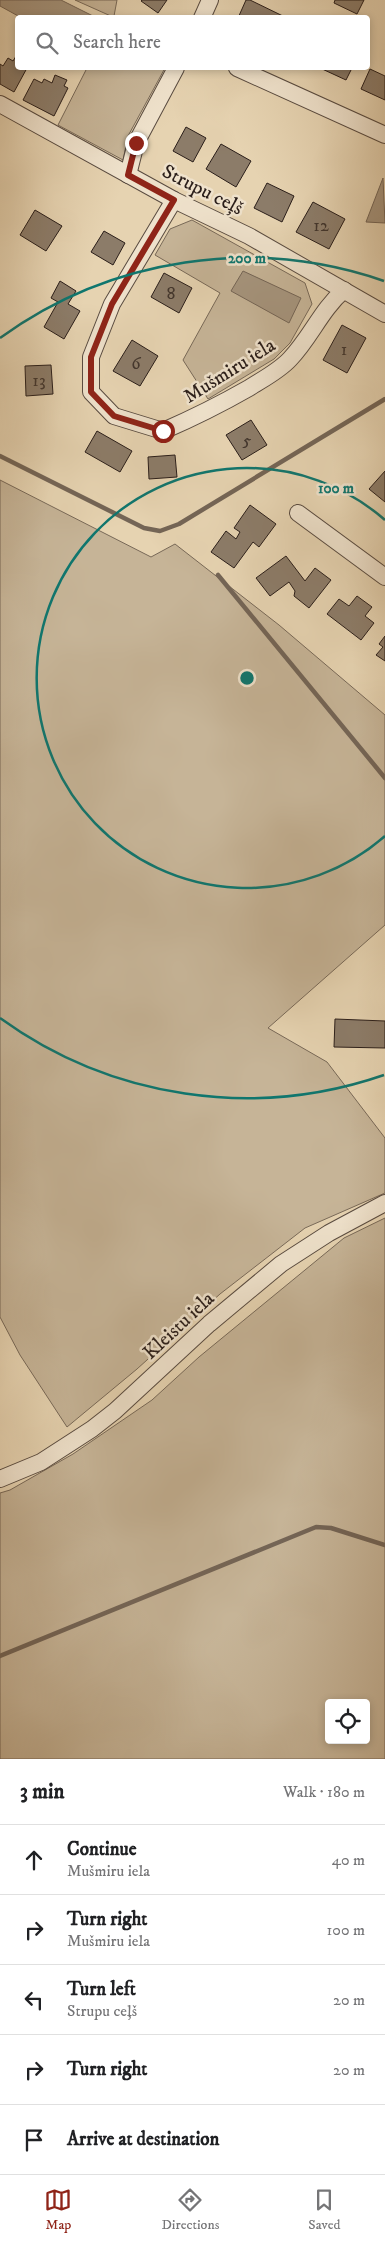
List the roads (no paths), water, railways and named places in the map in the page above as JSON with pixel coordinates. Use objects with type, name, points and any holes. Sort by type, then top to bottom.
[{"type":"street","points":[[203,15],[210,0]]},
{"type":"street","points":[[128,175],[136,143],[175,70]]},
{"type":"street","points":[[241,70],[385,134]]},
{"type":"street","name":"Strupu ceļš","points":[[0,104],[174,200],[248,236],[385,314]]},
{"type":"street","name":"Mušmiru iela","points":[[174,200],[112,304],[91,357],[91,392],[114,416],[163,431],[207,412],[271,374],[290,360],[313,330],[330,302],[344,290]]},
{"type":"street","points":[[298,513],[383,572]]},
{"type":"street","name":"Kleistu iela","points":[[0,1478],[40,1462],[92,1429],[134,1394],[209,1324],[281,1264],[329,1233],[385,1203]]},
{"type":"waterway","points":[[0,456],[144,528],[160,531],[179,524],[385,399]]},
{"type":"waterway","points":[[218,575],[385,778]]},
{"type":"waterway","points":[[0,1656],[316,1527],[331,1528],[385,1545]]}]
